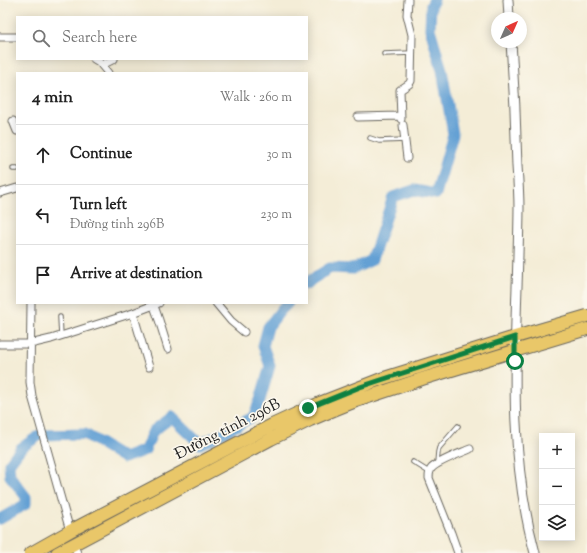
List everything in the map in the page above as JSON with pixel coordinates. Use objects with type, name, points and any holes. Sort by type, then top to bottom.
[{"type":"main road","name":"Đường tỉnh 296B","points":[[31,553],[272,425],[322,402],[381,380],[515,337],[587,316]]},
{"type":"main road","name":"Đường tỉnh 296B","points":[[57,553],[75,549],[190,482],[310,420],[356,401],[422,379],[587,329]]},
{"type":"street","points":[[407,158],[401,120],[400,92],[410,84],[412,35],[407,15],[408,0]]},
{"type":"street","points":[[508,0],[509,12]]},
{"type":"street","points":[[0,37],[16,37]]},
{"type":"street","points":[[511,48],[519,206],[515,337],[515,397],[520,478],[526,518],[535,553]]},
{"type":"street","points":[[96,60],[107,72]]},
{"type":"street","points":[[102,65],[112,60]]},
{"type":"street","points":[[358,117],[401,120]]},
{"type":"street","points":[[12,121],[16,129]]},
{"type":"street","points":[[0,193],[16,188]]},
{"type":"street","points":[[31,304],[30,382],[32,396],[70,531]]},
{"type":"street","points":[[0,344],[30,344],[61,337],[133,313],[155,304],[168,349]]},
{"type":"street","points":[[217,304],[231,321],[244,332]]},
{"type":"street","points":[[133,313],[149,367]]},
{"type":"street","points":[[458,553],[429,478],[429,472],[437,464],[470,449]]},
{"type":"lane","points":[[384,54],[412,52]]},
{"type":"lane","points":[[370,138],[380,141],[405,140]]},
{"type":"lane","points":[[60,317],[61,337]]},
{"type":"lane","points":[[437,464],[439,448],[458,426]]},
{"type":"lane","points":[[414,462],[429,472]]},
{"type":"waterway","points":[[308,283],[330,268],[353,269],[372,260],[393,197],[414,190],[436,194],[453,134],[442,70],[430,29],[431,5],[434,0]]},
{"type":"waterway","points":[[0,519],[26,504],[26,497],[10,476],[9,464],[21,448],[40,435],[85,434],[124,458],[145,450],[153,431],[172,417],[200,444],[253,417],[260,400],[270,366],[263,346],[268,327],[287,304]]},
{"type":"route","points":[[308,408],[360,387],[515,337],[515,361]]}]
